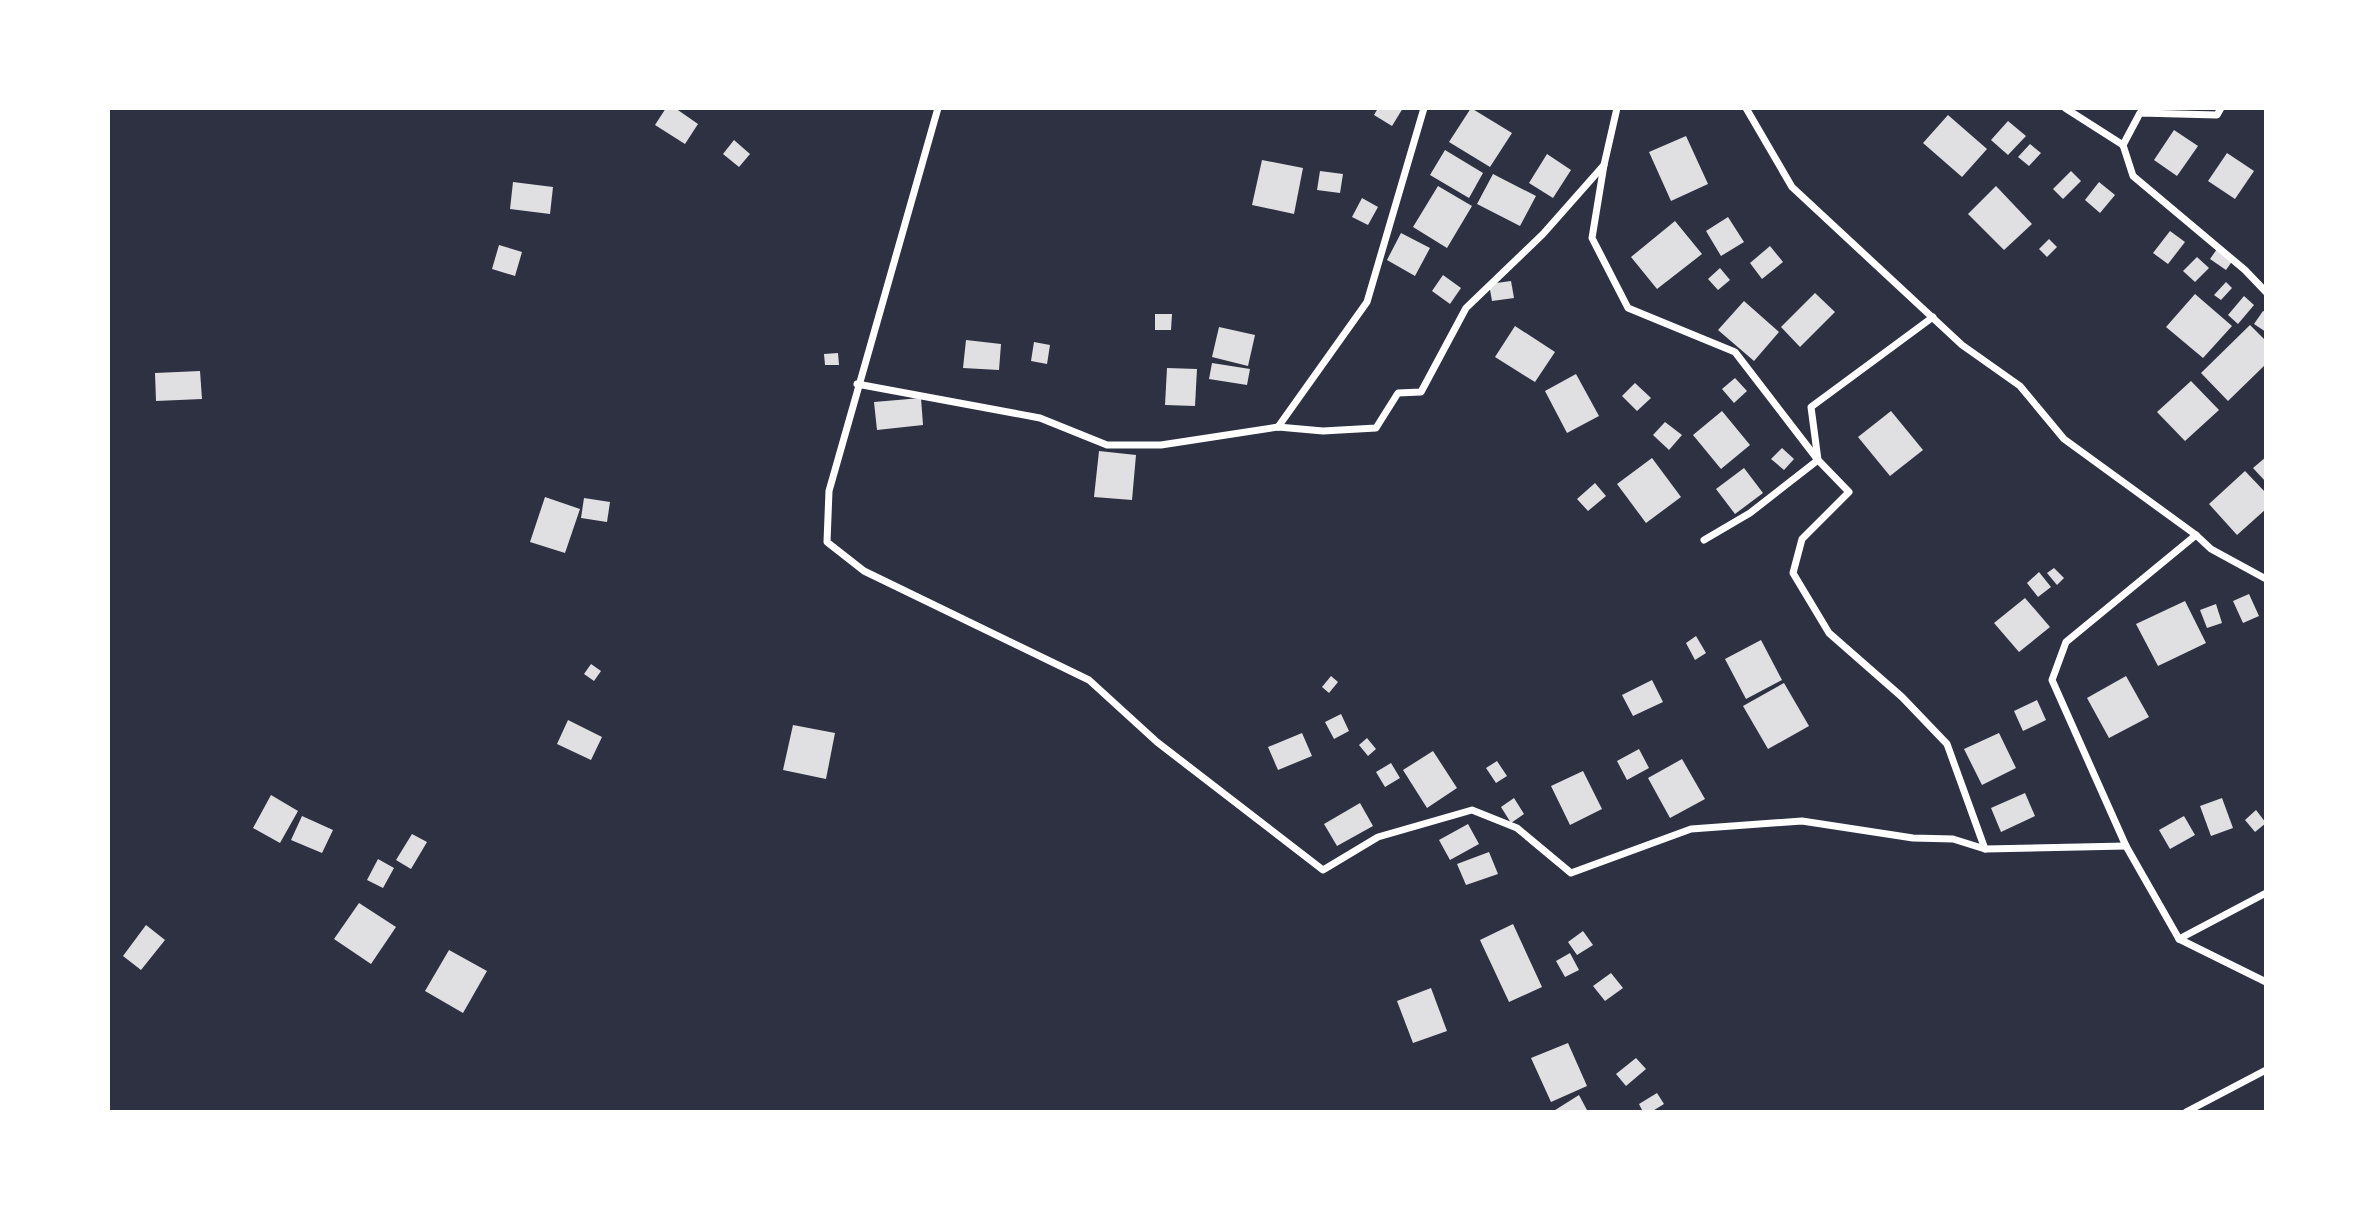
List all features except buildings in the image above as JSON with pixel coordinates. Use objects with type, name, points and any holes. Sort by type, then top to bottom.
[{"type":"street","points":[[938,108],[857,384],[829,491],[827,542],[864,571],[1089,680],[1157,743],[1323,870],[1378,836],[1472,810],[1517,828],[1572,873],[1691,829],[1802,821],[1913,838],[1953,839],[1985,849],[2126,846]]},
{"type":"street","points":[[1278,427],[1367,302],[1424,108]]},
{"type":"street","points":[[1617,108],[1592,238],[1628,307],[1735,352],[1818,460],[1849,492],[1802,539],[1793,573],[1829,634],[1902,697],[1947,744],[1985,849]]},
{"type":"street","points":[[1746,108],[1792,187],[1962,345],[2021,386],[2064,439],[2196,535],[2211,549],[2266,579]]},
{"type":"street","points":[[2065,108],[2123,145],[2133,176],[2245,270],[2266,292]]},
{"type":"street","points":[[2123,145],[2140,113],[2217,115],[2221,108]]},
{"type":"street","points":[[857,384],[1040,418],[1107,444],[1161,445],[1278,427],[1323,431],[1376,428],[1398,393],[1422,392],[1466,308],[1543,234],[1604,165]]},
{"type":"street","points":[[1818,460],[1811,407],[1933,317]]},
{"type":"street","points":[[1704,540],[1750,513],[1818,460]]},
{"type":"street","points":[[2196,535],[2066,642],[2052,680],[2126,846],[2179,939],[2266,982]]},
{"type":"street","points":[[2179,939],[2266,893]]},
{"type":"street","points":[[2186,1111],[2266,1070]]}]
